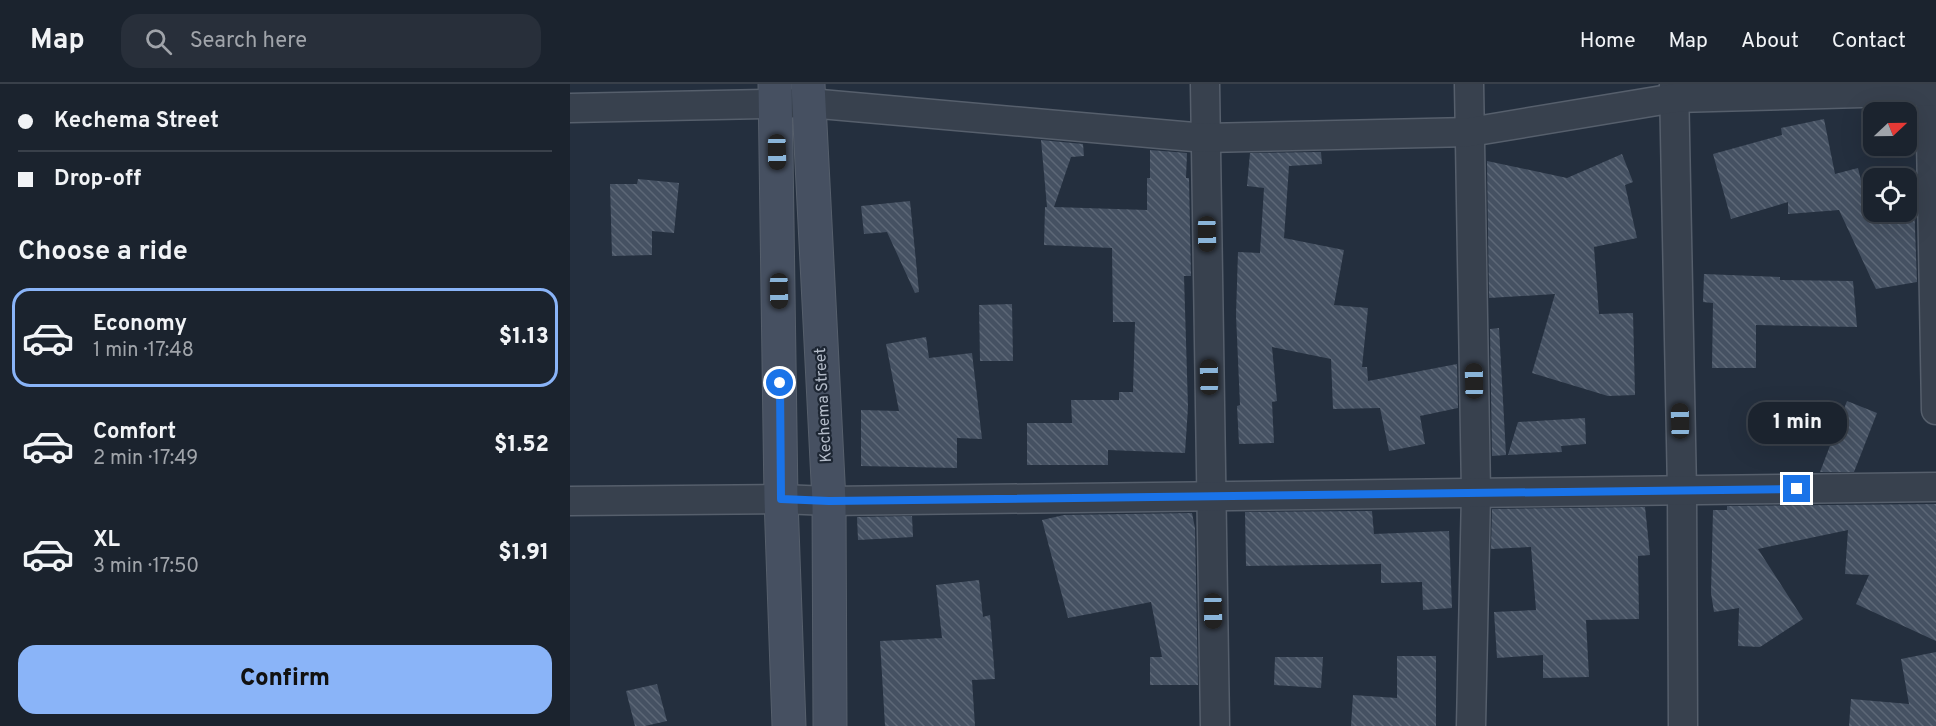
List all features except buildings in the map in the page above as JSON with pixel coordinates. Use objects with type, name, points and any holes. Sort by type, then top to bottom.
[{"type":"street","points":[[1205,84],[1215,726]]},
{"type":"street","points":[[1469,84],[1476,493],[1471,726]]},
{"type":"street","points":[[570,108],[809,94],[1205,138],[1470,132],[1675,91],[1932,89],[1936,410]]},
{"type":"street","points":[[1675,91],[1682,491],[1683,726]]},
{"type":"street","name":"Kechema Street","points":[[809,94],[829,501],[830,726]]},
{"type":"street","points":[[776,95],[781,499],[789,726]]},
{"type":"street","points":[[570,501],[781,499],[829,501],[1936,487]]},
{"type":"route","points":[[780,383],[781,499],[829,501],[1797,489]]}]
